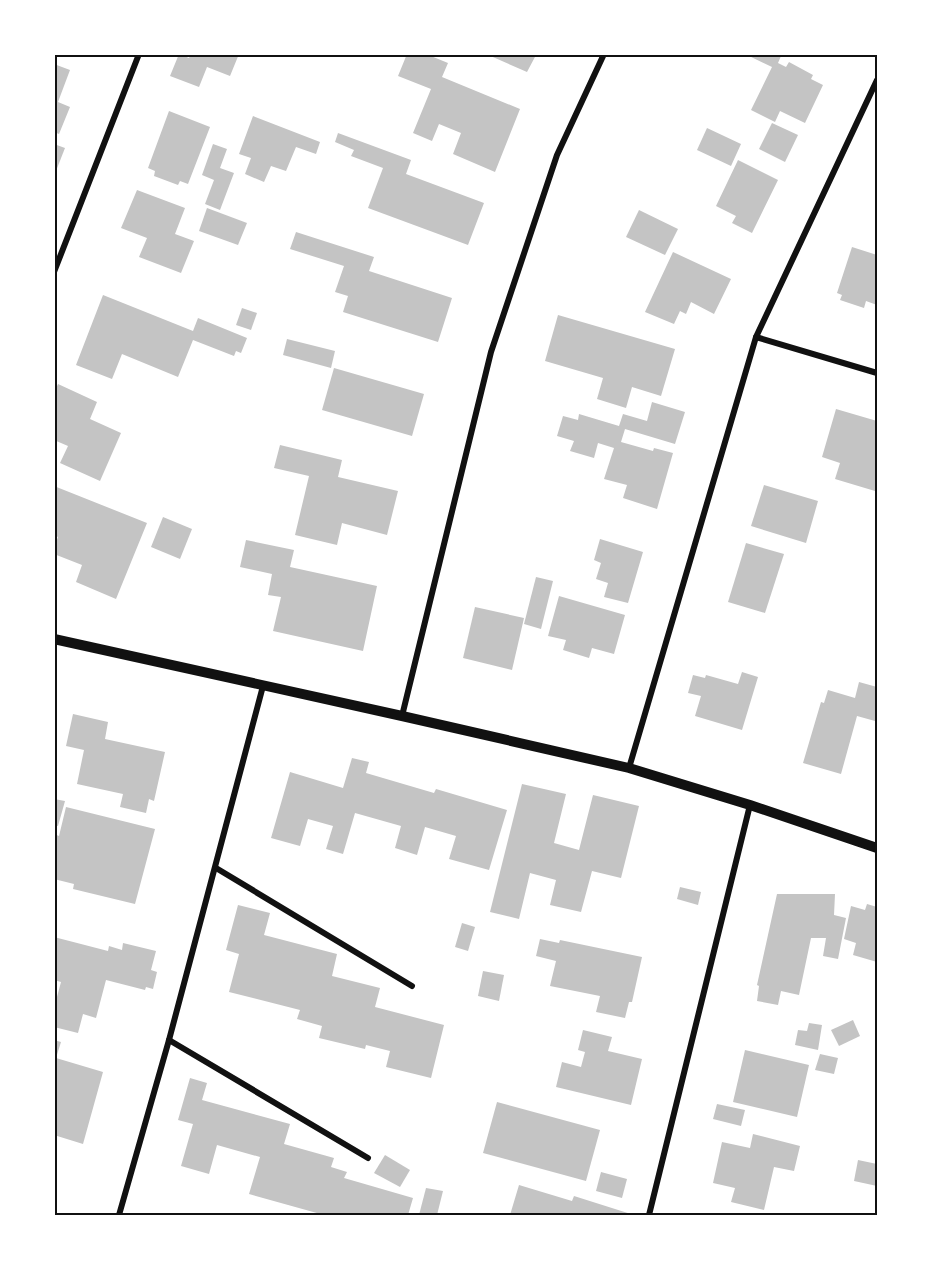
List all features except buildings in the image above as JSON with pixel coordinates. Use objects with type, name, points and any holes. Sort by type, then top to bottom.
[{"type":"street","points":[[54,272],[139,54]]},
{"type":"street","points":[[402,716],[491,352],[556,155],[604,54]]},
{"type":"street","points":[[628,768],[756,337],[877,80]]},
{"type":"street","points":[[756,337],[877,373]]},
{"type":"street","points":[[54,639],[628,768],[750,805],[877,848]]},
{"type":"street","points":[[128,1215],[120,1213],[170,1040],[264,686]]},
{"type":"street","points":[[649,1215],[750,805]]},
{"type":"street","points":[[216,868],[412,986]]},
{"type":"street","points":[[170,1040],[368,1158]]}]
